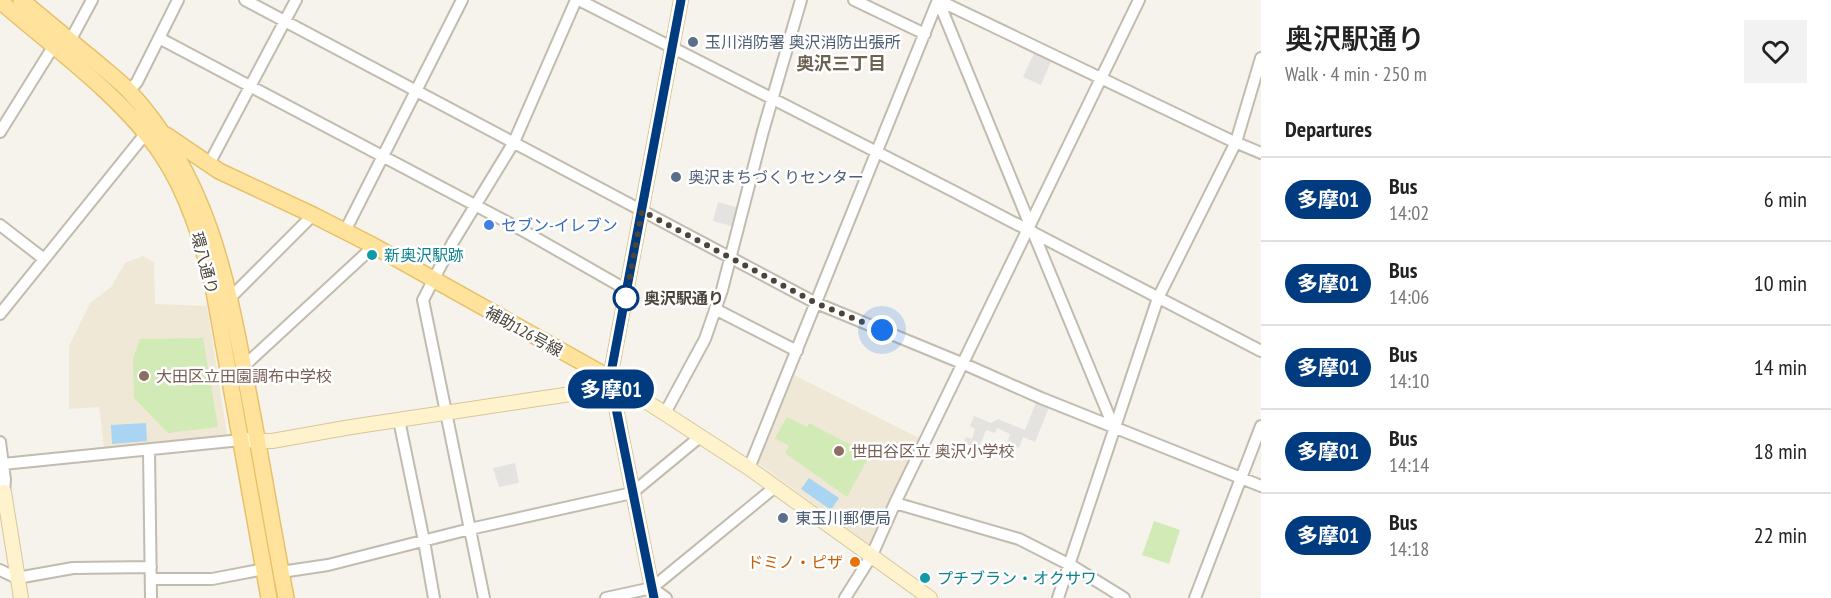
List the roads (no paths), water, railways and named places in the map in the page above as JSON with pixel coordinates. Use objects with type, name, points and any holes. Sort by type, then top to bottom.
[{"type":"main road","name":"環八通り","points":[[21,0],[129,91],[154,132],[187,174],[205,213],[215,240],[230,298],[286,598]]},
{"type":"main road","name":"環八通り","points":[[0,1],[154,132],[162,155],[178,184],[205,255],[241,440],[268,598]]},
{"type":"main road","name":"補助126号線","points":[[154,132],[219,171],[374,246],[611,383]]},
{"type":"street","points":[[70,41],[92,0]]},
{"type":"street","points":[[129,91],[137,82],[178,0]]},
{"type":"street","points":[[245,0],[816,303],[1114,428],[1261,486]]},
{"type":"street","points":[[209,164],[296,0]]},
{"type":"street","points":[[345,231],[462,0]]},
{"type":"street","points":[[484,598],[423,300],[453,242],[514,142],[578,0],[1030,229],[1261,351]]},
{"type":"street","points":[[653,593],[611,383],[681,0]]},
{"type":"street","points":[[665,413],[705,339],[715,309],[801,0]]},
{"type":"street","points":[[854,0],[925,33]]},
{"type":"street","points":[[749,468],[938,0]]},
{"type":"street","points":[[938,0],[1261,153]]},
{"type":"street","points":[[938,0],[1030,229],[1114,428]]},
{"type":"street","points":[[845,598],[872,555],[895,503],[1030,229],[1139,0]]},
{"type":"street","points":[[159,38],[532,235],[627,290]]},
{"type":"street","points":[[0,132],[53,47]]},
{"type":"street","points":[[1058,598],[1158,298],[1236,142],[1261,58]]},
{"type":"street","points":[[2,305],[154,132]]},
{"type":"street","points":[[230,298],[313,215]]},
{"type":"street","points":[[0,225],[44,259]]},
{"type":"street","points":[[244,366],[374,246]]},
{"type":"street","points":[[715,309],[797,351]]},
{"type":"street","points":[[3,464],[241,440],[272,441],[611,383]]},
{"type":"street","name":"補助126号線","points":[[611,383],[665,413],[749,468],[930,598]]},
{"type":"street","points":[[399,420],[434,598]]},
{"type":"street","points":[[1195,598],[1261,426]]},
{"type":"street","points":[[281,572],[328,565],[470,529],[632,493],[701,436]]},
{"type":"street","points":[[0,442],[5,480],[2,492],[21,598]]},
{"type":"street","points":[[149,450],[151,598]]},
{"type":"street","points":[[653,593],[775,487]]},
{"type":"street","points":[[895,503],[1019,539],[1069,565],[1124,598]]},
{"type":"street","points":[[0,570],[17,578],[73,568],[212,579],[264,569]]},
{"type":"street","points":[[606,598],[653,593],[666,598]]},
{"type":"water","points":[[146,423],[147,441],[112,444],[111,425]]},
{"type":"water","points":[[809,478],[839,498],[831,510],[801,489]]},
{"type":"place","name":"玉川消防署 奥沢消防出張所","points":[[693,42]]},
{"type":"place","name":"奥沢まちづくりセンター","points":[[676,177]]},
{"type":"place","name":"セブン-イレブン","points":[[489,225]]},
{"type":"place","name":"新奥沢駅跡","points":[[372,255]]},
{"type":"place","name":"奥沢駅通り","points":[[626,298]]},
{"type":"place","name":"大田区立田園調布中学校","points":[[144,376]]},
{"type":"place","name":"世田谷区立 奥沢小学校","points":[[839,451]]},
{"type":"place","name":"東玉川郵便局","points":[[783,518]]},
{"type":"place","name":"ドミノ・ピザ","points":[[855,562]]},
{"type":"place","name":"プチブラン・オクサワ","points":[[925,578]]},
{"type":"district","name":"奥沢三丁目","points":[[841,63]]}]
